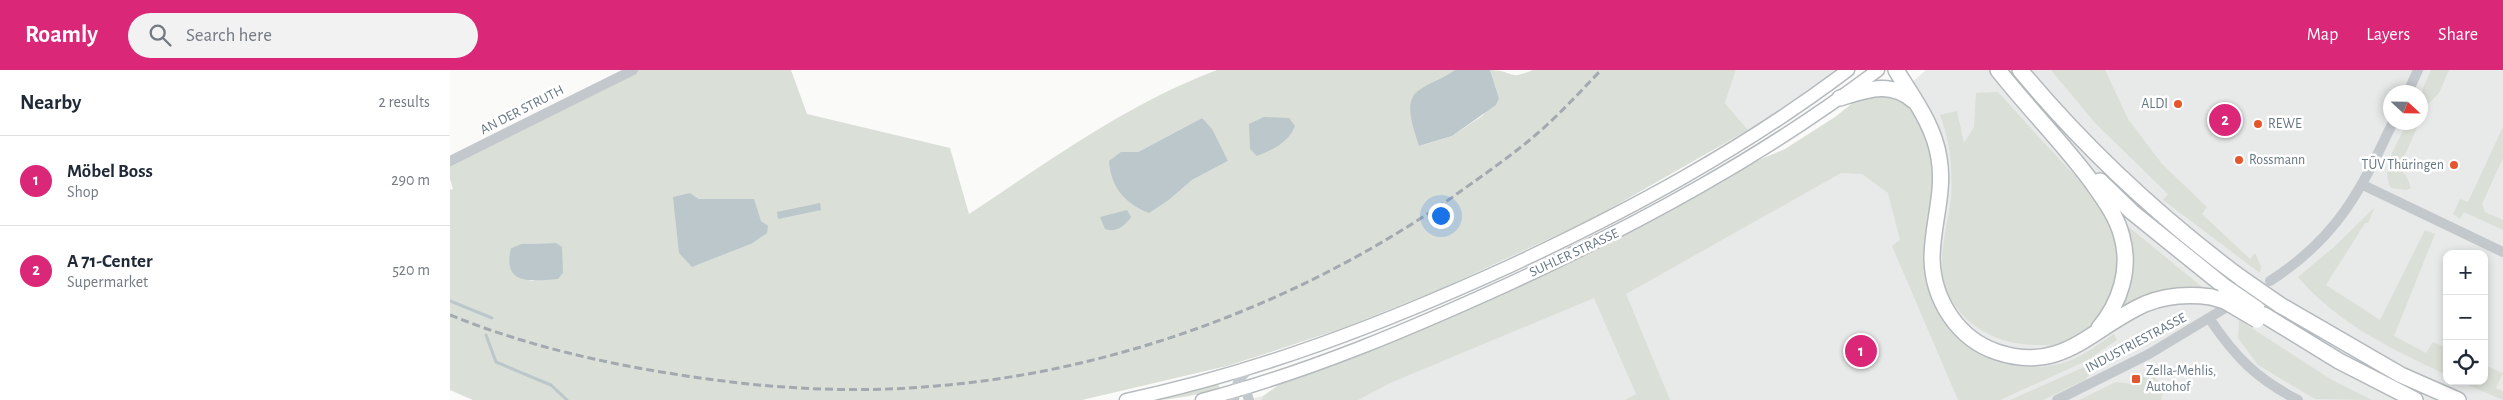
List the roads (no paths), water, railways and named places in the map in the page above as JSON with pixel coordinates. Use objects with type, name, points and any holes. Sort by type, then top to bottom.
[{"type":"highway","points":[[1896,70],[1932,131],[1940,159],[1940,202],[1932,258],[1937,288],[1951,317],[1982,346],[2015,357],[2046,357],[2078,346],[2151,302],[2184,294],[2211,296],[2261,317]]},
{"type":"highway","points":[[1998,70],[2068,151],[2105,200],[2116,219],[2125,248],[2125,275],[2114,305],[2095,332],[2078,346]]},
{"type":"highway","points":[[2020,70],[2070,126],[2147,204],[2241,278],[2280,305],[2401,375],[2458,400]]},
{"type":"highway","points":[[1840,98],[1872,89],[1890,88],[1904,93],[1918,106]]},
{"type":"highway","points":[[2068,151],[2132,212],[2298,345],[2339,361],[2415,400]]},
{"type":"main road","name":"SUHLER STRASSE","points":[[1126,400],[1256,367],[1443,297],[1596,226],[1738,147],[1787,115],[1848,70]]},
{"type":"main road","name":"SUHLER STRASSE","points":[[1202,400],[1240,392],[1376,343],[1606,238],[1726,172],[1840,98],[1878,70]]},
{"type":"main road","points":[[1221,377],[1240,392]]},
{"type":"street","name":"AN DER STRUTH","points":[[450,160],[509,133],[633,70]]},
{"type":"street","points":[[2411,85],[2418,70]]},
{"type":"street","points":[[2270,281],[2310,251],[2332,229],[2363,185],[2389,130]]},
{"type":"street","points":[[2363,185],[2503,252]]},
{"type":"street","name":"INDUSTRIESTRASSE","points":[[2057,400],[2149,354],[2227,307]]},
{"type":"street","points":[[2209,318],[2239,360],[2260,378],[2298,400]]},
{"type":"street","points":[[1240,392],[1247,371],[1256,367]]},
{"type":"waterway","points":[[450,301],[492,318]]},
{"type":"waterway","points":[[486,335],[496,362],[551,385],[567,400]]},
{"type":"railway","points":[[450,315],[505,335],[588,358],[706,379],[772,386],[838,389],[936,386],[1005,378],[1073,365],[1141,347],[1207,325],[1272,298],[1336,268],[1396,234],[1454,196],[1502,161],[1548,124],[1601,70]]},
{"type":"place","name":"ALDI","points":[[2178,104]]},
{"type":"place","name":"A 71-Center","points":[[2225,120]]},
{"type":"place","name":"REWE","points":[[2258,124]]},
{"type":"place","name":"Rossmann","points":[[2239,160]]},
{"type":"place","name":"TÜV Thüringen","points":[[2454,165]]},
{"type":"place","name":"Möbel Boss","points":[[1861,351]]},
{"type":"place","name":"Zella-Mehlis, Autohof","points":[[2136,379]]}]
